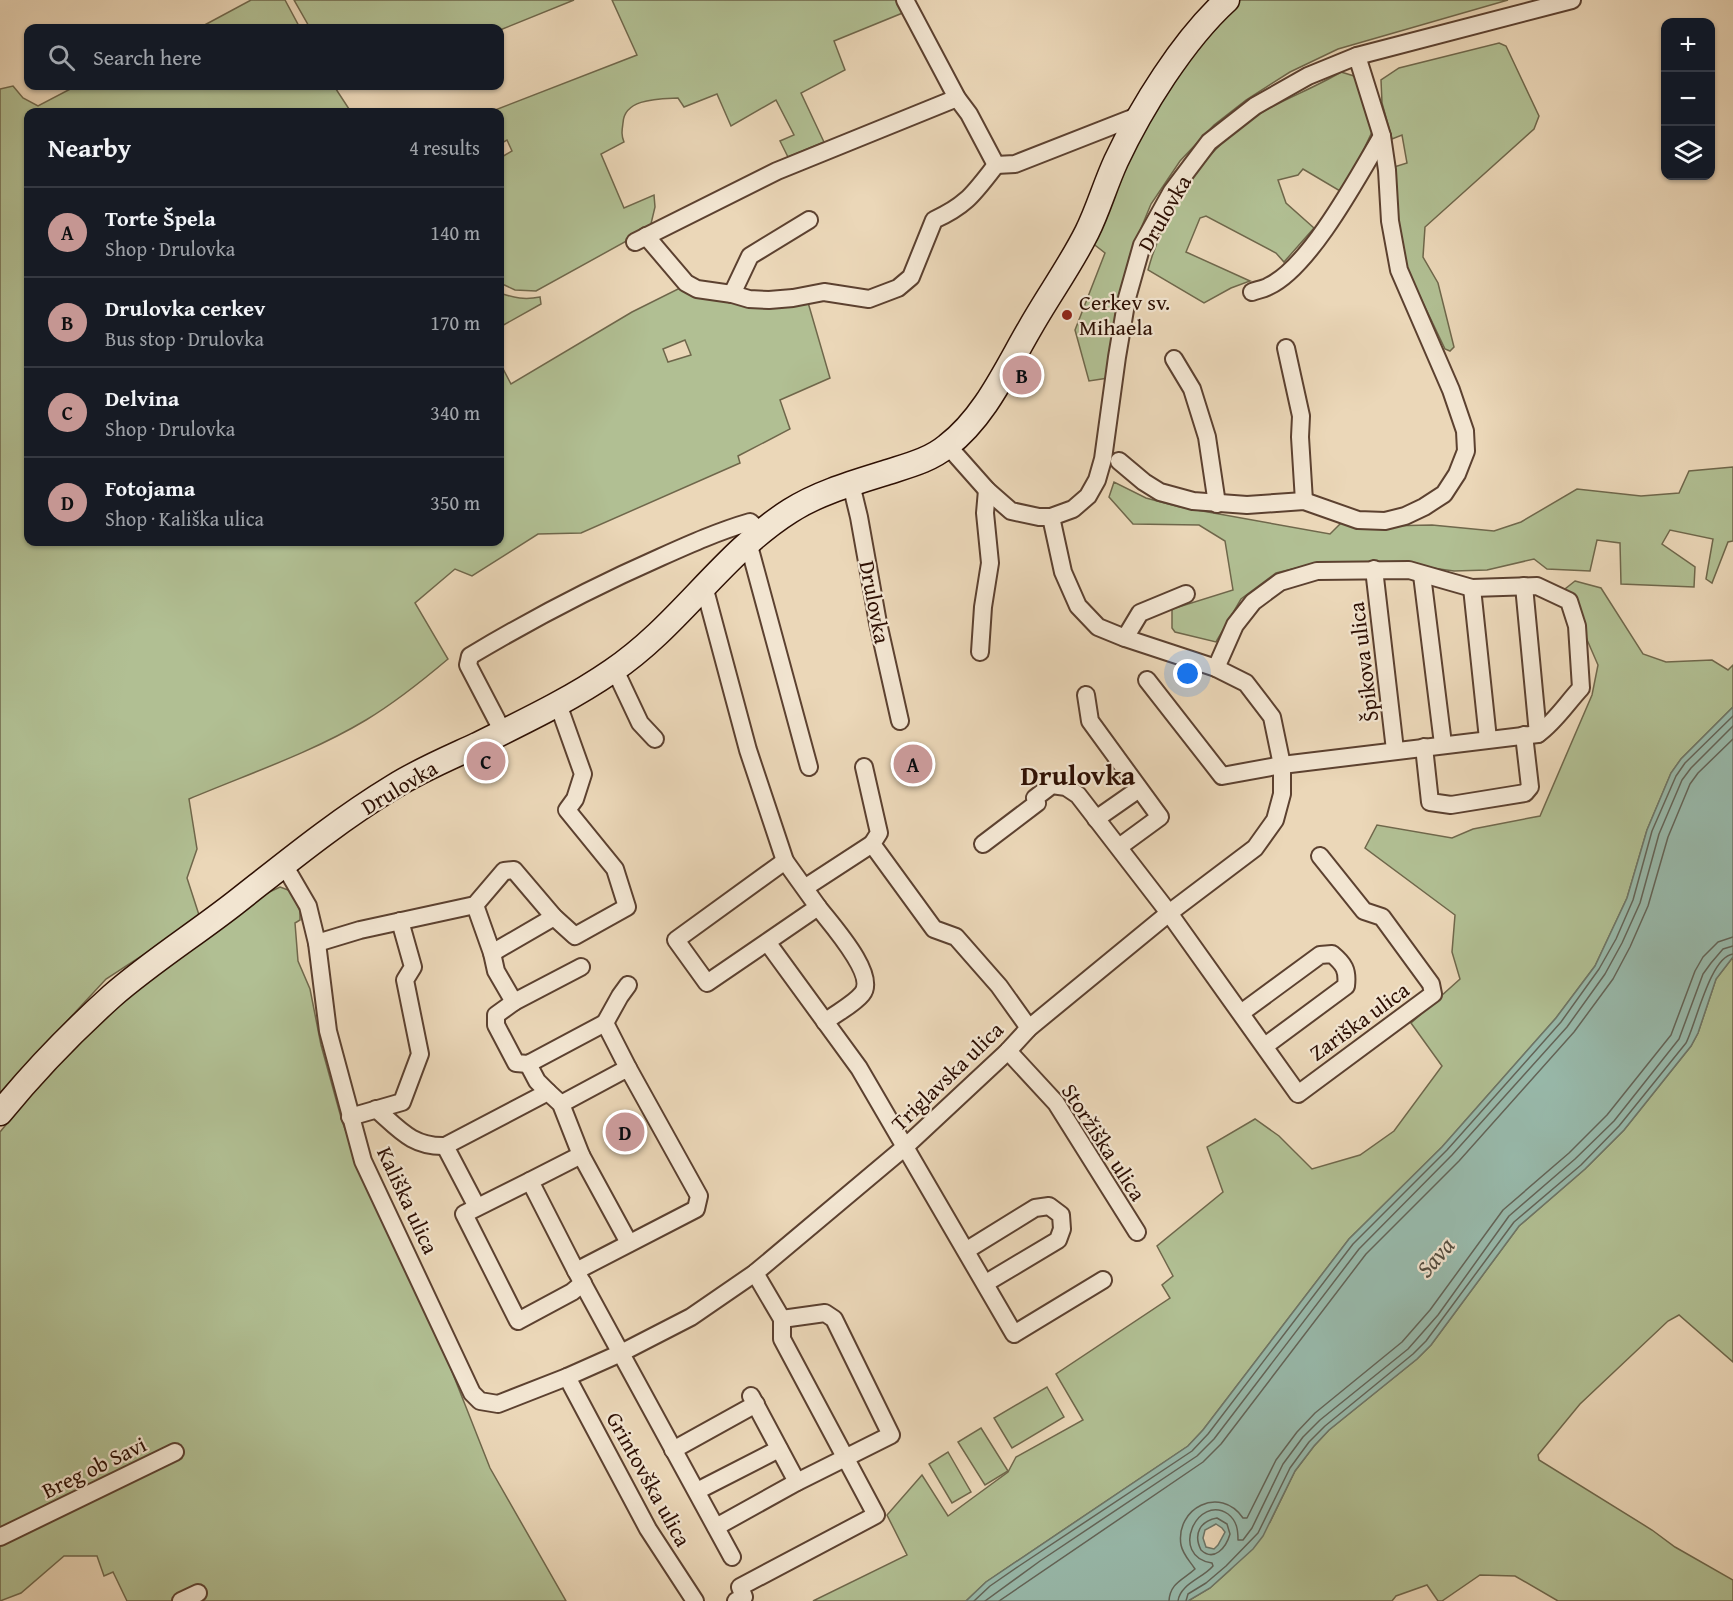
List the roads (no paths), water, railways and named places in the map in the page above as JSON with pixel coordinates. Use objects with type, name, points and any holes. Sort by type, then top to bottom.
[{"type":"street","points":[[905,0],[996,165]]},
{"type":"street","name":"Drulovka","points":[[0,1113],[46,1058],[115,994],[234,904],[283,863],[392,787],[558,704],[615,670],[657,634],[754,537],[794,508],[850,484],[921,461],[948,446],[970,425],[1009,367],[1088,231],[1116,161],[1140,115],[1175,61],[1198,31],[1227,0]]},
{"type":"street","name":"Drulovka","points":[[1051,517],[1073,509],[1088,496],[1097,480],[1103,459],[1127,298],[1142,245],[1172,191],[1209,142],[1255,106],[1308,76],[1357,56],[1572,0]]},
{"type":"street","points":[[1119,461],[1143,482],[1160,492],[1193,501],[1247,505],[1304,501],[1358,520],[1385,521],[1424,507],[1443,494],[1457,474],[1466,451],[1465,431],[1451,390],[1399,270],[1390,221],[1382,136],[1357,56]]},
{"type":"street","points":[[957,98],[777,171],[641,239],[686,283],[697,289],[749,299],[769,300],[824,292],[870,299],[897,288],[911,276],[934,220],[968,200],[996,165],[1015,164],[1140,115]]},
{"type":"street","points":[[1252,292],[1270,286],[1293,268],[1330,222],[1382,136]]},
{"type":"street","points":[[732,294],[750,255],[809,220]]},
{"type":"street","points":[[1286,348],[1302,416],[1299,437],[1304,501]]},
{"type":"street","points":[[1174,358],[1192,389],[1207,437],[1217,504]]},
{"type":"street","points":[[948,446],[987,490],[1011,511],[1051,517],[1063,572],[1078,606],[1098,627],[1216,668]]},
{"type":"street","name":"Drulovka","points":[[850,484],[859,517],[878,623],[900,721]]},
{"type":"street","points":[[980,652],[983,607],[990,563],[985,513],[987,490]]},
{"type":"street","points":[[503,732],[468,665],[470,656],[534,618],[600,585],[727,528],[750,522],[810,767]]},
{"type":"street","name":"Špikova ulica","points":[[1374,569],[1395,750]]},
{"type":"street","name":"Špikova ulica","points":[[1216,668],[1235,625],[1252,602],[1280,582],[1317,571],[1409,570],[1472,588],[1537,586],[1569,601],[1577,626],[1581,688],[1547,727],[1531,735],[1282,765]]},
{"type":"street","points":[[1422,575],[1443,744]]},
{"type":"street","points":[[704,586],[748,750],[785,861],[862,967],[867,983],[863,993],[825,1022]]},
{"type":"street","points":[[1424,747],[1430,802],[1450,805],[1525,793],[1530,787],[1531,735],[1524,586]]},
{"type":"street","points":[[1472,588],[1488,739]]},
{"type":"street","points":[[1125,638],[1140,613],[1186,594]]},
{"type":"street","name":"Triglavska ulica","points":[[756,1273],[905,1147],[1008,1051],[1029,1028],[1170,913],[1256,848],[1275,820],[1282,794],[1282,765],[1272,717],[1246,683],[1216,668]]},
{"type":"street","points":[[615,670],[640,723],[655,739]]},
{"type":"street","points":[[1147,680],[1222,776],[1282,765]]},
{"type":"street","points":[[1086,695],[1090,722],[1160,818],[1119,847]]},
{"type":"street","points":[[317,943],[400,921],[475,905],[504,872],[514,870],[554,917],[575,936],[627,907],[615,869],[567,810],[575,799],[583,774],[558,704]]},
{"type":"street","points":[[806,887],[872,844],[879,833],[864,767]]},
{"type":"street","points":[[983,844],[1038,803],[1035,798],[1052,785],[1066,787],[1078,795],[1170,913]]},
{"type":"street","points":[[1096,819],[1139,789]]},
{"type":"street","points":[[872,844],[934,929],[956,937],[999,986],[1029,1028]]},
{"type":"street","name":"Zariška ulica","points":[[1170,913],[1298,1094],[1433,994],[1431,984],[1382,916],[1364,911],[1320,855]]},
{"type":"street","points":[[785,861],[676,940],[706,983],[818,907]]},
{"type":"street","name":"Kališka ulica","points":[[283,863],[308,906],[317,943],[328,1031],[363,1161],[472,1393],[480,1401],[498,1404],[621,1353],[691,1317],[756,1273]]},
{"type":"street","points":[[475,905],[496,971],[514,1002]]},
{"type":"street","points":[[492,953],[554,917]]},
{"type":"street","points":[[350,1117],[402,1102],[420,1054],[405,980],[413,967],[400,921]]},
{"type":"street","points":[[766,942],[859,1068],[986,1282],[1014,1334],[1103,1280]]},
{"type":"street","name":"Zariška ulica","points":[[1241,1013],[1320,955],[1332,954],[1342,963],[1348,974],[1346,986],[1265,1046]]},
{"type":"street","points":[[581,967],[514,1002],[496,1015],[496,1025],[516,1063],[528,1064],[605,1023],[628,985]]},
{"type":"street","points":[[561,1104],[628,1068],[605,1023]]},
{"type":"street","name":"Storžiška ulica","points":[[1008,1051],[1056,1103],[1137,1232]]},
{"type":"street","points":[[528,1064],[537,1081],[561,1104],[580,1155],[629,1243]]},
{"type":"street","name":"Kališka ulica","points":[[477,1207],[464,1214],[518,1321],[572,1292],[580,1277],[629,1243],[696,1209],[699,1196],[628,1068]]},
{"type":"street","points":[[376,1109],[413,1141],[429,1147],[445,1146],[548,1092]]},
{"type":"street","points":[[445,1146],[477,1207],[580,1155]]},
{"type":"street","points":[[530,1181],[732,1557]]},
{"type":"street","points":[[967,1250],[1035,1208],[1049,1206],[1061,1215],[1062,1229],[1058,1240],[986,1282]]},
{"type":"street","points":[[736,1601],[744,1597],[740,1587],[876,1515],[782,1339],[782,1319],[756,1273]]},
{"type":"street","name":"Grintovška ulica","points":[[716,1527],[797,1482],[891,1435],[834,1319],[825,1313],[782,1319]]},
{"type":"street","name":"Grintovška ulica","points":[[567,1377],[648,1529],[695,1601]]},
{"type":"street","name":"Grintovška ulica","points":[[674,1450],[754,1400],[797,1482]]},
{"type":"street","name":"Grintovška ulica","points":[[697,1491],[779,1449]]},
{"type":"street","name":"Breg ob Savi","points":[[0,1537],[175,1452]]},
{"type":"street","points":[[181,1601],[198,1593]]},
{"type":"water","name":"Sava","points":[[1733,707],[1733,957],[1716,979],[1698,1033],[1691,1046],[1624,1130],[1585,1169],[1519,1226],[1431,1345],[1329,1430],[1314,1446],[1295,1471],[1263,1536],[1253,1549],[1210,1588],[1188,1601],[966,1601],[986,1582],[1188,1446],[1203,1430],[1349,1239],[1442,1147],[1556,1018],[1595,966],[1627,898],[1647,830],[1671,773],[1681,759]],"holes":[[[1216,1524],[1225,1532],[1218,1545],[1214,1549],[1206,1547],[1203,1538],[1205,1530]]]},
{"type":"place","name":"Cerkev sv. Mihaela","points":[[1067,315]]},
{"type":"place","name":"Drulovka cerkev","points":[[1022,375]]},
{"type":"place","name":"Delvina","points":[[486,761]]},
{"type":"place","name":"Torte Špela","points":[[913,764]]},
{"type":"place","name":"Fotojama","points":[[625,1132]]},
{"type":"district","name":"Drulovka","points":[[1078,774]]}]
